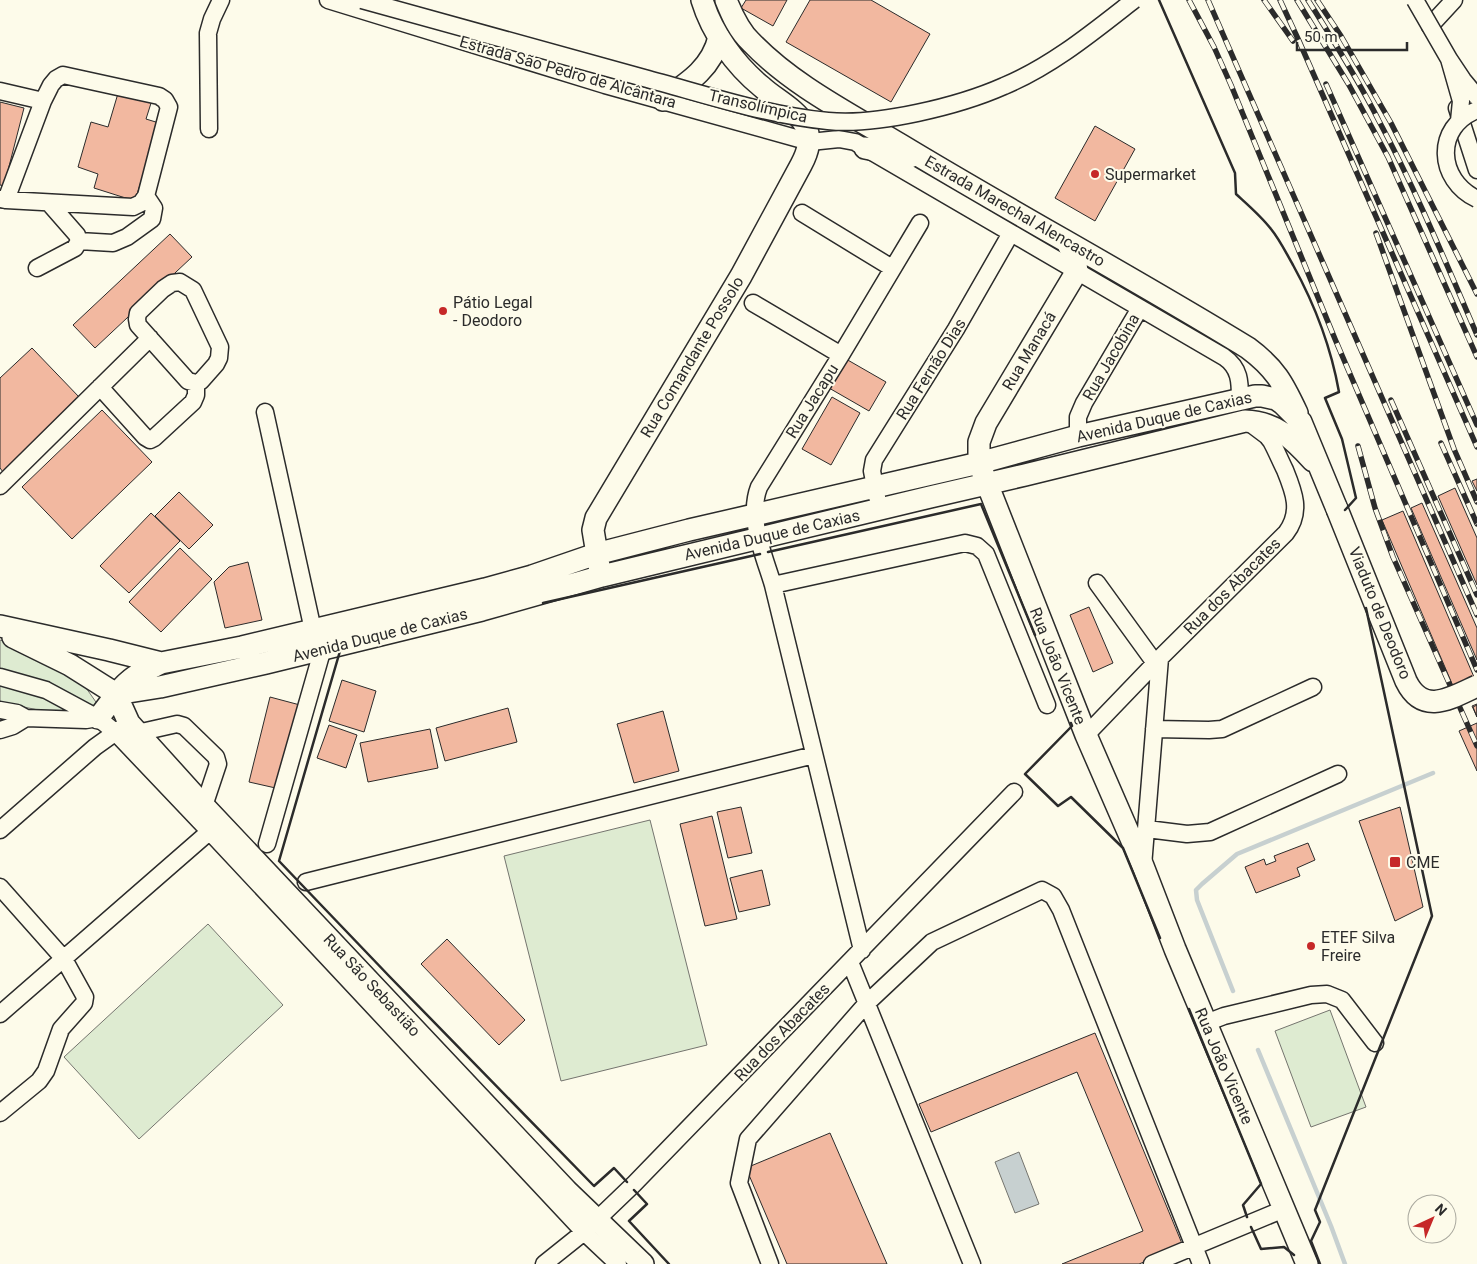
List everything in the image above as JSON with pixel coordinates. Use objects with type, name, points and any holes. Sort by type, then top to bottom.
[{"type":"main road","points":[[702,0],[708,18],[719,37],[752,79],[802,121],[810,142]]},
{"type":"main road","name":"Estrada Marechal Alencastro","points":[[726,0],[743,34],[777,65],[815,93],[1253,352],[1277,374],[1301,422]]},
{"type":"main road","points":[[663,100],[704,68],[716,50],[719,37]]},
{"type":"main road","name":"Rua Comandante Possolo","points":[[602,576],[596,554],[593,530],[599,512],[741,276],[802,165],[810,142]]},
{"type":"main road","points":[[865,148],[925,159]]},
{"type":"main road","points":[[1067,242],[1075,259],[1077,271]]},
{"type":"main road","name":"Rua Manacá","points":[[979,463],[979,442],[986,423],[1077,271]]},
{"type":"main road","name":"Avenida Duque de Caxias","points":[[0,628],[70,665],[116,694],[160,687],[266,663],[318,639],[532,576],[596,554],[689,530],[979,463],[1078,436],[1240,399],[1262,396],[1276,399],[1301,422],[1321,469]]},
{"type":"main road","name":"Avenida Duque de Caxias","points":[[0,628],[109,650],[161,663],[318,639],[482,610],[602,576],[1245,421],[1256,421],[1276,428],[1295,442],[1321,469]]},
{"type":"main road","name":"Rua João Vicente","points":[[979,463],[1086,735],[1143,866],[1206,1023],[1307,1264]]},
{"type":"main road","name":"Viaduto de Deodoro","points":[[1321,469],[1406,681],[1413,691],[1425,700],[1437,702],[1477,686]]},
{"type":"main road","points":[[98,718],[116,694],[138,674],[161,663]]},
{"type":"main road","name":"Rua São Sebastião","points":[[116,694],[127,730],[204,806],[215,827],[590,1226],[643,1264]]},
{"type":"street","points":[[209,129],[208,33],[212,19],[222,0]]},
{"type":"street","name":"Estrada São Pedro de Alcântara","points":[[328,0],[605,85],[810,142]]},
{"type":"street","name":"Transolímpica","points":[[362,0],[750,107],[828,121],[886,118],[946,106],[1003,87],[1040,70],[1134,0]]},
{"type":"street","points":[[1414,0],[1430,26],[1477,170]]},
{"type":"street","points":[[1414,0],[1449,59],[1477,97]]},
{"type":"street","points":[[1430,26],[1454,0]]},
{"type":"street","points":[[1449,59],[1462,101],[1459,121]]},
{"type":"street","points":[[63,75],[159,96],[165,100],[170,107],[146,196],[141,203],[133,207],[3,200],[43,101],[51,84],[56,79],[63,75]]},
{"type":"street","points":[[0,91],[43,101]]},
{"type":"street","points":[[1477,110],[1470,112],[1459,121],[1449,136],[1446,147],[1448,169],[1459,187],[1477,199]]},
{"type":"street","name":"Estrada Marechal Alencastro","points":[[810,142],[839,139],[855,142],[1231,362],[1238,373],[1240,399]]},
{"type":"street","points":[[79,241],[113,242],[127,237],[152,218],[154,208],[146,196]]},
{"type":"street","points":[[37,268],[75,248],[79,241],[77,235],[49,203]]},
{"type":"street","points":[[802,213],[892,268]]},
{"type":"street","name":"Rua Jacapu","points":[[862,950],[773,585],[754,516],[754,500],[759,487],[842,355],[920,223]]},
{"type":"street","name":"Rua Fernão Dias","points":[[880,510],[872,471],[874,460],[956,329],[1011,233]]},
{"type":"street","points":[[180,282],[193,290],[220,347],[219,358],[201,381],[196,383],[188,381],[150,338],[138,325],[138,313],[163,289],[172,283],[180,282]]},
{"type":"street","points":[[753,303],[842,355]]},
{"type":"street","name":"Rua Jacobina","points":[[1078,436],[1078,417],[1084,403],[1140,308]]},
{"type":"street","points":[[0,486],[150,338]]},
{"type":"street","points":[[100,387],[144,437],[150,440],[192,402],[196,395],[196,383]]},
{"type":"street","points":[[265,412],[318,639],[267,844]]},
{"type":"street","name":"Rua dos Abacates","points":[[1086,735],[1158,660],[1286,533],[1295,517],[1296,504],[1294,492],[1276,450],[1267,436],[1254,425],[1245,421]]},
{"type":"street","points":[[773,585],[965,543],[977,546],[986,554],[1047,705]]},
{"type":"street","points":[[1097,584],[1158,660]]},
{"type":"street","name":"Rua João Vicente","points":[[1143,866],[1158,660]]},
{"type":"street","name":"Rua São Sebastião","points":[[0,677],[46,690],[98,718],[127,730],[215,827]]},
{"type":"street","points":[[1154,729],[1222,729],[1312,687]]},
{"type":"street","points":[[0,710],[17,713],[26,718],[86,720],[98,718]]},
{"type":"street","points":[[0,730],[13,726],[26,718]]},
{"type":"street","points":[[0,830],[95,747],[127,730],[177,724],[184,726],[216,757],[218,764],[204,806]]},
{"type":"street","points":[[306,882],[814,755]]},
{"type":"street","points":[[1147,829],[1187,834],[1210,832],[1338,774]]},
{"type":"street","name":"Rua dos Abacates","points":[[544,1264],[590,1226],[862,950],[1014,792]]},
{"type":"street","points":[[0,1014],[215,827]]},
{"type":"street","points":[[0,887],[64,959],[86,997],[84,1003],[60,1029],[46,1071],[38,1081],[0,1113]]},
{"type":"street","points":[[770,1264],[740,1183],[748,1139],[866,1004],[932,942],[1042,890],[1053,896],[1061,910],[1200,1264]]},
{"type":"street","points":[[850,962],[972,1264]]},
{"type":"street","points":[[1206,1023],[1224,1016],[1311,995],[1327,994],[1342,1000],[1375,1043]]},
{"type":"street","points":[[1152,1264],[1284,1209]]},
{"type":"street","name":"Rua São Sebastião","points":[[590,1226],[618,1264]]},
{"type":"green space","points":[[0,640],[70,665],[98,705],[86,720],[0,702]]},
{"type":"green space","points":[[650,820],[707,1045],[561,1081],[504,856]]},
{"type":"green space","points":[[208,924],[283,1005],[139,1139],[64,1057]]},
{"type":"green space","points":[[1330,1010],[1366,1107],[1311,1127],[1275,1031]]},
{"type":"shaded area","points":[[1019,1152],[1039,1204],[1015,1213],[995,1162]]},
{"type":"building","points":[[746,0],[787,0],[773,26],[741,8]]},
{"type":"building","points":[[810,0],[871,0],[930,34],[891,102],[786,42]]},
{"type":"building","points":[[119,90],[152,100],[146,119],[159,123],[135,201],[94,188],[98,174],[78,167],[91,122],[108,127]]},
{"type":"building","points":[[0,102],[24,108],[4,186],[0,185]]},
{"type":"building","name":"Supermarket","points":[[1095,126],[1135,149],[1095,221],[1055,198]]},
{"type":"building","points":[[170,234],[192,257],[95,348],[73,325]]},
{"type":"building","points":[[32,348],[80,398],[3,472],[0,468],[0,378]]},
{"type":"building","points":[[846,359],[886,382],[869,411],[829,388]]},
{"type":"building","points":[[832,397],[860,413],[831,465],[802,449]]},
{"type":"building","points":[[102,410],[152,462],[72,539],[22,487]]},
{"type":"building","points":[[1477,479],[1477,491],[1472,481]]},
{"type":"building","points":[[1455,488],[1477,538],[1477,585],[1438,496]]},
{"type":"building","points":[[179,492],[213,525],[189,549],[155,516]]},
{"type":"building","points":[[1422,503],[1477,628],[1477,660],[1411,508]]},
{"type":"building","points":[[1403,511],[1474,677],[1453,686],[1382,520]]},
{"type":"building","points":[[151,513],[180,541],[129,593],[100,566]]},
{"type":"building","points":[[180,548],[212,579],[161,632],[129,602]]},
{"type":"building","points":[[248,562],[262,620],[225,628],[214,582],[229,567]]},
{"type":"building","points":[[1089,607],[1113,663],[1093,672],[1070,615]]},
{"type":"building","points":[[342,680],[376,691],[364,732],[329,721]]},
{"type":"building","points":[[270,697],[300,705],[280,789],[249,782]]},
{"type":"building","points":[[1477,704],[1477,717],[1472,706]]},
{"type":"building","points":[[1477,705],[1477,717],[1473,707]]},
{"type":"building","points":[[508,708],[517,742],[445,761],[436,728]]},
{"type":"building","points":[[663,711],[679,771],[634,783],[617,724]]},
{"type":"building","points":[[1477,723],[1477,771],[1459,731]]},
{"type":"building","points":[[329,725],[357,735],[346,768],[317,758]]},
{"type":"building","points":[[430,729],[438,768],[368,782],[360,743]]},
{"type":"building","points":[[741,807],[752,853],[728,858],[717,812]]},
{"type":"building","points":[[1400,807],[1423,907],[1395,921],[1359,821]]},
{"type":"building","points":[[712,816],[737,919],[705,926],[680,824]]},
{"type":"building","points":[[1308,843],[1315,860],[1297,868],[1300,876],[1256,893],[1245,867],[1264,859],[1266,865],[1276,861],[1274,856]]},
{"type":"building","points":[[762,870],[770,905],[739,912],[730,878]]},
{"type":"building","points":[[447,939],[525,1020],[499,1045],[421,964]]},
{"type":"building","points":[[1095,1033],[1183,1246],[1139,1264],[1062,1264],[1143,1231],[1077,1072],[931,1132],[919,1104]]},
{"type":"building","points":[[830,1133],[887,1264],[787,1264],[746,1168]]},
{"type":"waterway","points":[[1233,991],[1197,900],[1196,890],[1237,854],[1433,773]]},
{"type":"waterway","points":[[1258,1050],[1345,1264]]},
{"type":"railway","points":[[1189,0],[1214,47],[1231,85],[1335,339],[1477,670]]},
{"type":"railway","points":[[1208,0],[1477,615]]},
{"type":"railway","points":[[1264,0],[1293,41]]},
{"type":"railway","points":[[1280,0],[1477,447]]},
{"type":"railway","points":[[1297,0],[1349,85],[1388,157],[1477,357]]},
{"type":"railway","points":[[1308,0],[1354,75],[1393,147],[1477,335]]},
{"type":"railway","points":[[1317,0],[1341,36],[1391,123],[1477,294]]},
{"type":"railway","points":[[1326,84],[1477,425]]},
{"type":"railway","points":[[1376,233],[1454,449],[1477,502]]},
{"type":"railway","points":[[1391,400],[1477,595]]},
{"type":"railway","points":[[1441,443],[1477,524]]},
{"type":"railway","points":[[1358,446],[1375,508],[1393,557],[1477,746]]},
{"type":"wall","points":[[1159,0],[1235,173],[1236,194],[1263,220],[1277,238],[1301,280],[1321,327],[1332,359],[1339,392],[1325,398],[1342,439],[1356,498],[1345,510]]},
{"type":"wall","points":[[768,552],[981,504],[1035,635]]},
{"type":"wall","points":[[543,603],[760,554]]},
{"type":"wall","points":[[1320,1264],[1311,1241],[1320,1222],[1315,1210],[1432,916],[1366,608]]},
{"type":"wall","points":[[340,651],[279,861],[594,1186],[614,1168],[627,1182]]},
{"type":"wall","points":[[1071,723],[1072,726],[1025,774],[1058,806],[1071,797],[1123,848],[1160,938]]},
{"type":"wall","points":[[1189,1009],[1261,1184],[1243,1205],[1247,1217]]},
{"type":"wall","points":[[634,1190],[647,1204],[629,1221],[669,1264]]},
{"type":"wall","points":[[1251,1227],[1261,1249],[1284,1247],[1294,1255]]},
{"type":"place","name":"Supermarket","points":[[1095,174]]},
{"type":"place","name":"Pátio Legal - Deodoro","points":[[443,311]]},
{"type":"place","name":"CME","points":[[1395,862]]},
{"type":"place","name":"ETEF Silva Freire","points":[[1311,946]]}]
